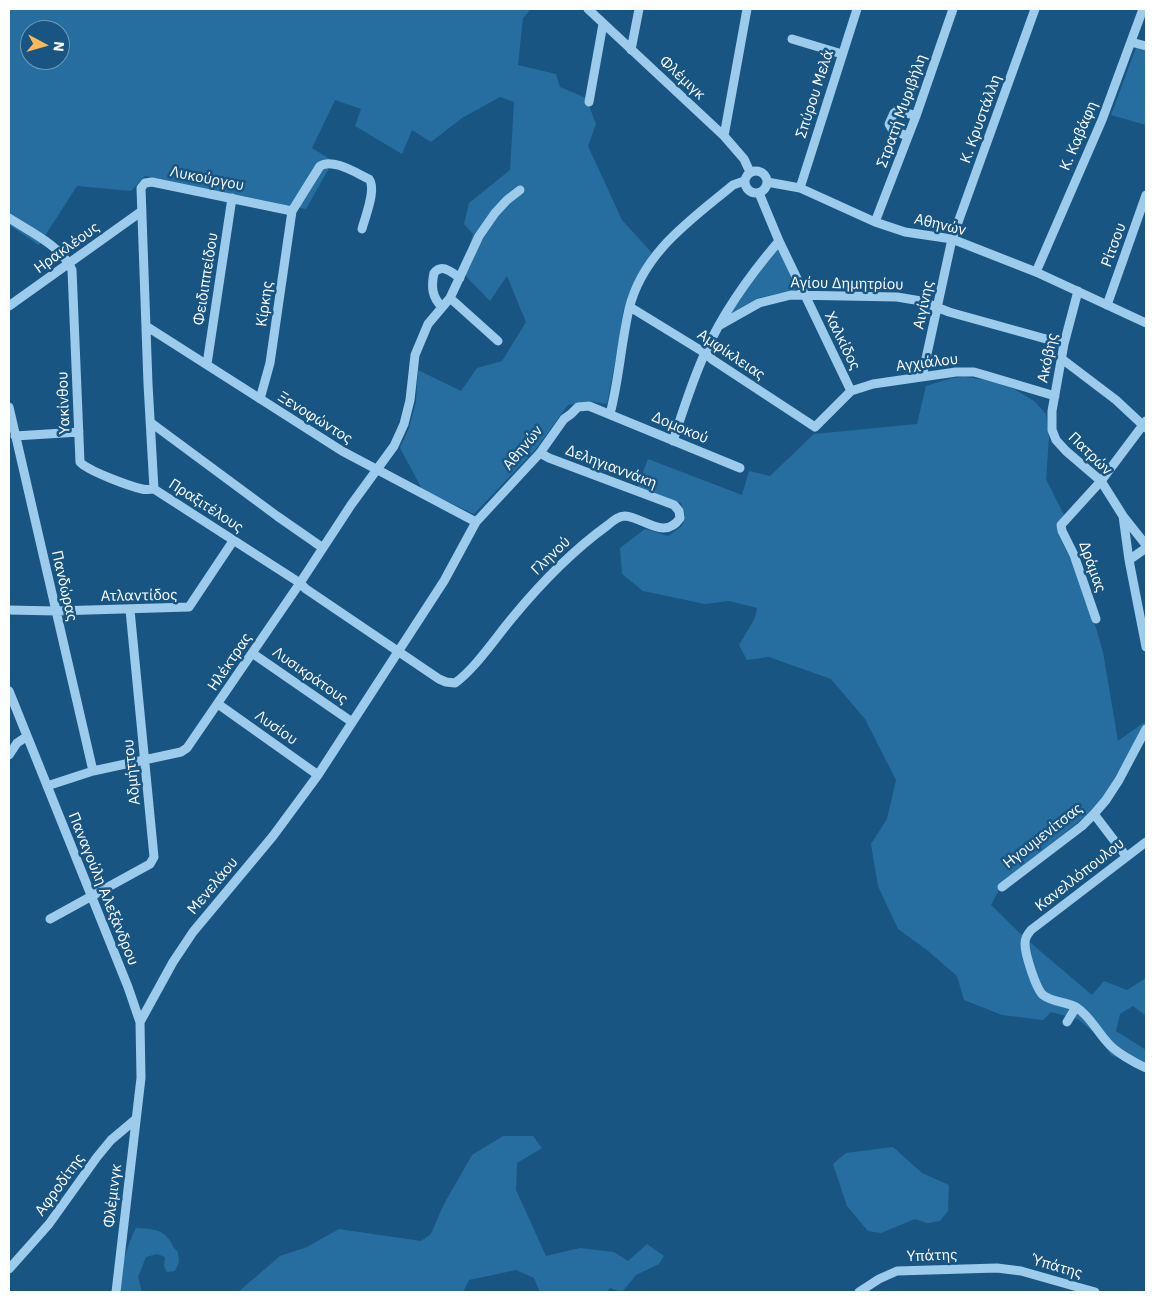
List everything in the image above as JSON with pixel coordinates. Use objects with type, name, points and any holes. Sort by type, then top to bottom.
[{"type":"street","name":"Φλέμιγκ","points":[[588,9],[724,136],[744,159],[750,172]]},
{"type":"street","points":[[631,50],[639,9]]},
{"type":"street","points":[[724,136],[746,9]]},
{"type":"street","name":"Σπύρου Μελά","points":[[800,188],[857,9]]},
{"type":"street","name":"Στρατή Μυριβήλη","points":[[874,222],[916,116],[953,9]]},
{"type":"street","name":"Κ. Κρυστάλλη","points":[[952,239],[1035,9]]},
{"type":"street","name":"Κ. Καβάφη","points":[[1036,272],[1102,120],[1142,9]]},
{"type":"street","points":[[589,102],[603,24]]},
{"type":"street","points":[[792,39],[842,54]]},
{"type":"street","points":[[1131,42],[1146,46]]},
{"type":"street","points":[[908,136],[893,131],[889,124],[894,113],[898,110],[916,116]]},
{"type":"street","points":[[292,211],[320,166],[324,163],[334,164],[372,182],[372,190],[362,229]]},
{"type":"street","points":[[610,414],[618,381],[630,307],[640,280],[653,259],[669,239],[733,185],[744,181],[753,170],[761,172],[767,178],[765,189],[759,193],[750,192],[744,181]]},
{"type":"street","name":"Λυκούργου","points":[[142,211],[141,188],[145,183],[152,182],[292,211]]},
{"type":"street","name":"Αθηνών","points":[[767,182],[800,188],[874,222],[905,232],[952,239],[1036,272],[1146,323]]},
{"type":"street","name":"Ηλέκτρας","points":[[47,786],[93,771],[185,751],[375,470],[394,446],[404,424],[410,400],[415,355],[428,324],[450,298],[484,228],[506,200],[520,190]]},
{"type":"street","name":"Χαλκίδος","points":[[759,193],[779,241],[851,391]]},
{"type":"street","name":"Ρίτσου","points":[[1107,305],[1146,195]]},
{"type":"street","name":"Φειδιππείδου","points":[[206,364],[232,198]]},
{"type":"street","name":"Ηρακλέους","points":[[9,306],[142,211]]},
{"type":"street","name":"Πραξιτέλους","points":[[142,211],[154,488],[300,583],[306,590],[439,679],[455,683]]},
{"type":"street","name":"Κίρκης","points":[[260,399],[270,363],[292,211]]},
{"type":"street","points":[[9,218],[49,244],[70,263]]},
{"type":"street","name":"Αιγίνης","points":[[922,377],[952,239]]},
{"type":"street","points":[[673,440],[691,386],[705,352],[756,268],[779,241]]},
{"type":"street","name":"Υακίνθου","points":[[70,263],[74,285],[80,462],[85,466],[142,489],[154,488]]},
{"type":"street","points":[[442,307],[435,300],[433,294],[432,282],[434,273],[439,268],[444,268],[460,278]]},
{"type":"street","name":"Ακόβης","points":[[1052,430],[1055,396],[1064,344],[1078,291]]},
{"type":"street","name":"Αγίου Δημητρίου","points":[[720,325],[759,303],[791,295],[897,297],[921,301],[949,312],[1064,344]]},
{"type":"street","points":[[450,298],[498,341]]},
{"type":"street","name":"Αμφίκλειας","points":[[630,307],[705,352],[713,360],[815,427]]},
{"type":"street","name":"Ξενοφώντος","points":[[146,326],[375,470],[476,522]]},
{"type":"street","points":[[1062,359],[1097,384],[1145,424],[1101,481]]},
{"type":"street","name":"Αγχιάλου","points":[[815,427],[851,391],[873,384],[956,372],[974,372],[1055,396]]},
{"type":"street","name":"Αθηνών","points":[[318,775],[444,581],[476,522],[540,453],[564,419],[578,407],[589,406],[610,414]]},
{"type":"street","name":"Πανδώρας","points":[[9,407],[93,771]]},
{"type":"street","name":"Δομοκού","points":[[610,414],[740,468]]},
{"type":"street","points":[[150,422],[323,548]]},
{"type":"street","name":"Πατρών","points":[[1052,430],[1056,440],[1066,451],[1101,481],[1123,516],[1146,547]]},
{"type":"street","points":[[15,436],[79,432]]},
{"type":"street","name":"Δεληγιαννάκη","points":[[540,453],[548,458],[674,505]]},
{"type":"street","name":"Δράμας","points":[[1096,619],[1074,555],[1061,525],[1101,481]]},
{"type":"street","name":"Γληνού","points":[[455,683],[469,670],[551,574],[592,536],[618,518],[625,516],[658,528],[672,526],[680,518],[679,511],[674,505]]},
{"type":"street","points":[[1123,516],[1129,560],[1146,647]]},
{"type":"street","name":"Ατλαντίδος","points":[[9,610],[130,610],[189,607],[233,541]]},
{"type":"street","points":[[1129,560],[1146,547]]},
{"type":"street","name":"Αδμήττου","points":[[50,919],[150,864],[154,857],[130,610]]},
{"type":"street","name":"Λυσικράτους","points":[[252,653],[352,722]]},
{"type":"street","name":"Παναγούλη Αλεξάνδρου","points":[[9,691],[128,987],[140,1022],[141,1069],[138,1103]]},
{"type":"street","name":"Λυσίου","points":[[218,704],[318,775]]},
{"type":"street","name":"Ηγουμενίτσας","points":[[1002,887],[1082,826],[1094,814],[1110,793],[1146,729]]},
{"type":"street","points":[[9,755],[17,743],[26,736]]},
{"type":"street","name":"Μενελάου","points":[[140,1022],[192,932],[272,836],[318,775]]},
{"type":"street","points":[[1094,814],[1126,856]]},
{"type":"street","name":"Κανελλόπουλου","points":[[1076,1007],[1045,996],[1039,991],[1025,950],[1026,936],[1031,930],[1146,842]]},
{"type":"street","points":[[1067,1022],[1076,1007],[1091,1020],[1109,1044],[1146,1068]]},
{"type":"street","name":"Φλέμινγκ","points":[[116,1292],[138,1103]]},
{"type":"street","name":"Αφροδίτης","points":[[9,1269],[49,1224],[111,1140],[136,1119]]},
{"type":"street","name":"Υπάτης","points":[[859,1292],[879,1279],[897,1271],[1011,1269]]},
{"type":"street","name":"Ύπάτης","points":[[1011,1269],[1095,1292]]},
{"type":"shaded area","points":[[9,9],[531,9],[523,18],[518,65],[556,74],[560,87],[586,98],[596,124],[588,146],[622,220],[652,253],[634,285],[623,311],[607,404],[589,401],[568,405],[536,449],[474,514],[422,489],[400,448],[409,428],[416,402],[418,370],[461,391],[477,368],[502,361],[526,322],[507,276],[490,301],[462,272],[473,234],[464,224],[469,203],[510,170],[514,102],[500,97],[462,118],[431,142],[412,130],[402,154],[355,126],[361,109],[335,100],[312,148],[333,161],[306,209],[145,176],[131,191],[77,186],[39,245],[9,225]]},
{"type":"shaded area","points":[[1136,48],[1146,51],[1146,125],[1111,115]]},
{"type":"shaded area","points":[[778,248],[798,289],[758,298],[730,314],[760,270]]},
{"type":"shaded area","points":[[964,377],[987,380],[1014,389],[1034,401],[1046,414],[1049,438],[1046,479],[1064,515],[1059,521],[1057,532],[1083,584],[1103,652],[1118,741],[1146,721],[1098,806],[1002,884],[991,905],[1026,939],[1092,995],[1104,981],[1127,990],[1146,978],[1146,1016],[1133,1006],[1120,1014],[1116,1031],[1146,1050],[1146,1069],[1111,1055],[1098,1036],[1078,1019],[1051,1012],[1043,1020],[1002,1015],[964,1000],[957,976],[927,950],[898,929],[878,886],[871,844],[887,819],[896,780],[865,719],[831,679],[769,657],[747,660],[739,645],[755,618],[757,608],[729,601],[705,604],[643,591],[622,574],[620,548],[645,529],[668,536],[682,526],[685,515],[681,503],[637,488],[648,459],[742,495],[749,471],[770,476],[814,434],[917,424],[926,386],[952,378]]},
{"type":"shaded area","points":[[503,1136],[533,1136],[542,1148],[517,1163],[516,1190],[546,1256],[580,1248],[614,1252],[628,1261],[647,1244],[664,1256],[659,1264],[636,1275],[622,1292],[610,1288],[606,1292],[540,1292],[534,1278],[516,1270],[469,1280],[463,1292],[238,1292],[280,1256],[307,1247],[339,1229],[421,1241],[431,1234],[443,1206],[472,1155]]},
{"type":"shaded area","points":[[893,1147],[922,1173],[949,1185],[948,1211],[940,1221],[927,1223],[915,1219],[881,1233],[868,1231],[847,1206],[833,1164],[846,1153]]},
{"type":"shaded area","points":[[136,1228],[154,1230],[165,1235],[178,1252],[179,1262],[175,1271],[167,1272],[164,1266],[165,1257],[157,1254],[146,1257],[138,1277],[142,1292],[118,1292],[119,1281],[123,1276],[121,1273],[125,1256]]}]
